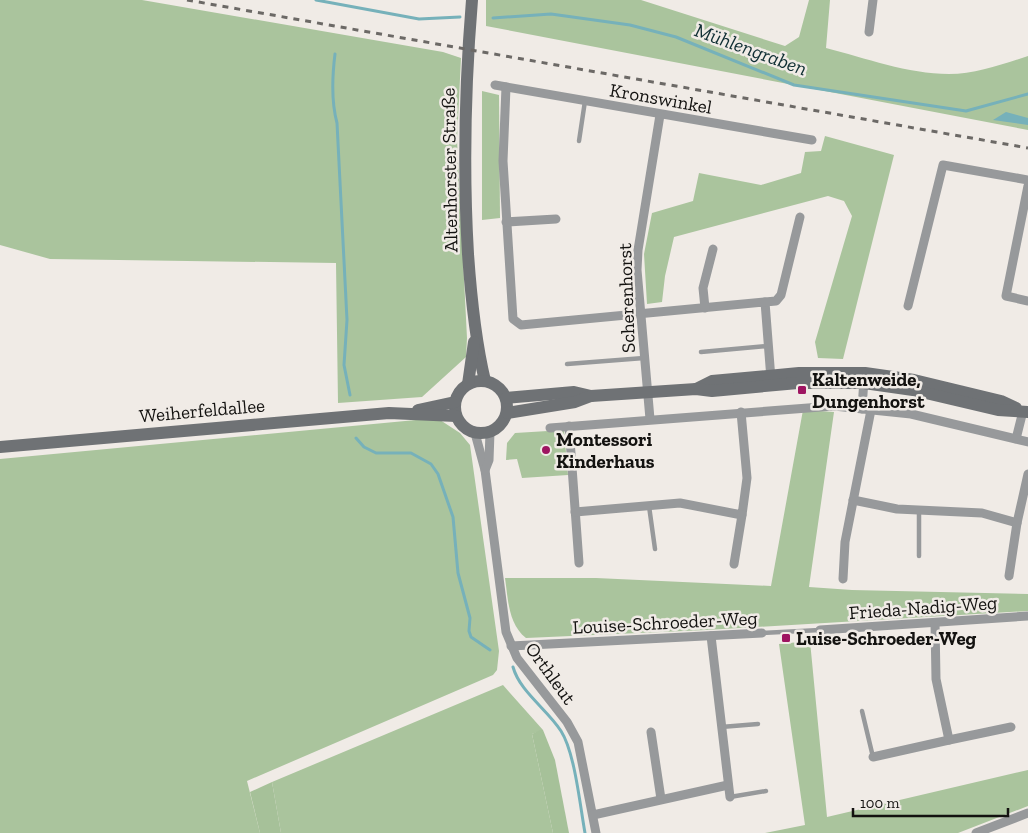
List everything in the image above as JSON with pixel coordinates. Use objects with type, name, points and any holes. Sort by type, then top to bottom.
[{"type":"main road","name":"Altenhorster Straße","points":[[472,0],[465,122],[465,200],[475,340],[485,381]]},
{"type":"main road","name":"Altenhorster Straße","points":[[468,384],[475,340]]},
{"type":"main road","points":[[507,412],[575,402],[591,396],[696,389],[712,381],[771,381],[827,372],[864,378],[914,380],[1001,400],[1026,412]]},
{"type":"main road","points":[[485,381],[498,386],[506,398],[507,412],[504,421],[490,432],[476,433],[460,424],[456,416],[455,402],[457,395],[468,384],[485,381]]},
{"type":"main road","points":[[506,398],[574,392],[591,396]]},
{"type":"main road","name":"Weiherfeldallee","points":[[0,447],[408,412],[455,402]]},
{"type":"main road","name":"Weiherfeldallee","points":[[408,412],[456,416]]},
{"type":"street","points":[[869,32],[873,0]]},
{"type":"street","name":"Kronswinkel","points":[[495,85],[812,140]]},
{"type":"street","points":[[506,87],[503,152],[506,222],[513,319],[521,324],[776,301],[781,295],[800,218]]},
{"type":"street","name":"Scherenhorst","points":[[650,419],[644,358],[638,250],[660,115]]},
{"type":"street","points":[[908,306],[943,165],[1028,180]]},
{"type":"street","points":[[1028,186],[1006,296],[1028,301]]},
{"type":"street","points":[[506,222],[556,219]]},
{"type":"street","points":[[705,308],[703,288],[713,249]]},
{"type":"street","points":[[765,302],[771,381]]},
{"type":"street","points":[[843,578],[845,542],[866,409],[864,378]]},
{"type":"street","points":[[550,428],[821,406],[911,414],[1028,442]]},
{"type":"street","points":[[734,564],[747,478],[741,412]]},
{"type":"street","points":[[1016,439],[1026,412]]},
{"type":"street","points":[[569,426],[579,563]]},
{"type":"street","name":"Orthleut","points":[[485,470],[489,460],[490,432]]},
{"type":"street","name":"Orthleut","points":[[476,433],[485,470],[506,632],[517,658],[566,722],[578,742],[596,833]]},
{"type":"street","points":[[1009,576],[1017,523],[1028,474]]},
{"type":"street","points":[[853,500],[897,509],[982,513],[1017,523]]},
{"type":"street","points":[[575,512],[680,503],[742,514]]},
{"type":"street","name":"Frieda-Nadig-Weg","points":[[820,630],[1028,616]]},
{"type":"street","points":[[935,623],[936,680],[949,740]]},
{"type":"street","name":"Louise-Schroeder-Weg","points":[[511,646],[762,633]]},
{"type":"street","points":[[711,636],[720,728],[730,798]]},
{"type":"street","points":[[873,757],[1012,727]]},
{"type":"street","points":[[651,732],[660,799]]},
{"type":"street","points":[[593,815],[728,785]]},
{"type":"street","points":[[976,833],[1028,813]]},
{"type":"lane","points":[[579,141],[585,101]]},
{"type":"lane","points":[[701,352],[768,346]]},
{"type":"lane","points":[[567,364],[644,358]]},
{"type":"lane","points":[[649,506],[654,549]]},
{"type":"lane","points":[[919,510],[919,556]]},
{"type":"lane","name":"Louise-Schroeder-Weg","points":[[762,633],[820,630]]},
{"type":"lane","points":[[862,711],[873,757]]},
{"type":"lane","points":[[720,728],[758,724]]},
{"type":"lane","points":[[730,798],[766,791]]},
{"type":"green space","points":[[0,0],[142,0],[443,52],[461,58],[457,140],[467,338],[466,357],[422,397],[338,403],[336,263],[50,259],[0,245]]},
{"type":"green space","points":[[486,0],[641,0],[785,46],[799,37],[809,0],[830,0],[826,48],[871,61],[918,71],[959,74],[1028,56],[1028,130],[486,26]]},
{"type":"green space","points":[[482,91],[499,95],[500,218],[482,220]]},
{"type":"green space","points":[[825,136],[894,155],[843,359],[818,358],[815,342],[852,216],[844,201],[828,196],[674,237],[665,276],[662,302],[647,304],[644,254],[652,213],[693,201],[699,173],[761,185],[801,173],[805,152],[821,151]]},
{"type":"green space","points":[[803,410],[834,412],[809,587],[852,590],[1028,594],[1028,611],[706,630],[526,638],[520,632],[512,618],[505,578],[596,578],[771,586]]},
{"type":"green space","points":[[437,418],[460,433],[470,445],[499,651],[497,670],[493,675],[247,781],[260,833],[0,833],[0,459]]},
{"type":"green space","points":[[564,430],[568,475],[522,478],[517,459],[506,460],[507,443],[515,433]]},
{"type":"green space","points":[[810,641],[827,817],[1028,770],[1028,806],[958,833],[765,833],[805,825],[779,644]]},
{"type":"green space","points":[[503,685],[543,730],[532,734],[553,833],[281,833],[272,782]]},
{"type":"green space","points":[[543,730],[555,760],[569,833],[553,833],[532,734]]},
{"type":"green space","points":[[272,782],[281,833],[260,833],[250,792]]},
{"type":"water","points":[[1006,112],[1028,118],[1028,125],[993,120]]},
{"type":"waterway","name":"Mühlengraben","points":[[316,0],[419,19],[460,17]]},
{"type":"waterway","name":"Mühlengraben","points":[[493,18],[551,14],[630,25],[676,37],[794,85],[966,111],[1028,94]]},
{"type":"waterway","points":[[335,54],[333,98],[337,123],[347,320],[344,365],[350,395]]},
{"type":"waterway","points":[[356,438],[364,447],[376,453],[411,453],[431,464],[438,474],[453,517],[458,573],[470,618],[469,631],[471,637],[490,650]]},
{"type":"waterway","points":[[513,667],[521,684],[555,723],[566,741],[579,795],[585,833]]},
{"type":"railway","points":[[187,0],[1028,148]]},
{"type":"place","name":"Kaltenweide, Dungenhorst","points":[[802,390]]},
{"type":"place","name":"Montessori Kinderhaus","points":[[546,450]]},
{"type":"place","name":"Luise-Schroeder-Weg","points":[[786,638]]}]
